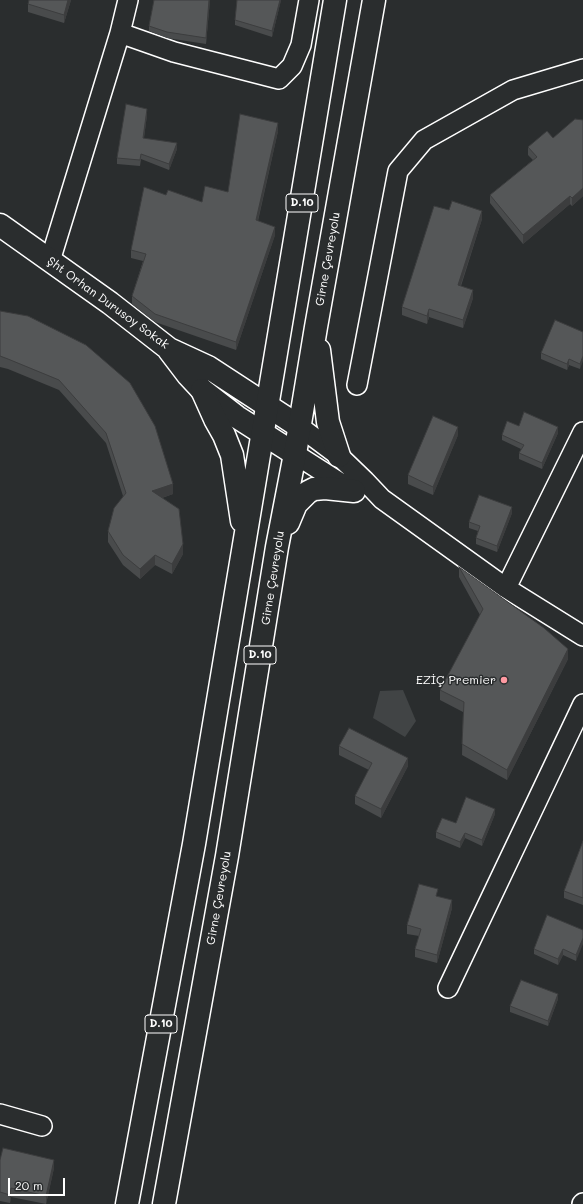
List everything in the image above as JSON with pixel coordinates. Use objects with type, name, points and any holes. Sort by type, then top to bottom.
[{"type":"main road","name":"D.10","points":[[127,1204],[194,844],[335,0]]},
{"type":"main road","name":"Girne Çevreyolu","points":[[164,1204],[230,841],[277,547],[300,427],[316,327],[374,0]]},
{"type":"main road","name":"Şht Orhan Durusoy Sokak","points":[[0,225],[110,303],[169,349],[208,367],[300,427]]},
{"type":"main road","points":[[316,327],[328,422],[339,456]]},
{"type":"main road","points":[[169,349],[188,375],[202,390],[237,417],[295,454]]},
{"type":"main road","points":[[202,390],[232,455],[245,542]]},
{"type":"main road","points":[[277,547],[296,504],[308,492],[314,488],[354,491]]},
{"type":"street","points":[[50,260],[120,33],[128,0]]},
{"type":"street","points":[[120,33],[174,52],[279,79],[292,66],[301,45],[309,0]]},
{"type":"street","points":[[357,385],[398,171],[424,140],[514,90],[583,69]]},
{"type":"street","name":"Şht Orhan Durusoy Sokak","points":[[300,427],[339,456],[366,480],[382,499]]},
{"type":"street","points":[[506,588],[583,432]]},
{"type":"street","points":[[295,454],[354,491],[382,499],[506,588],[583,636]]},
{"type":"street","points":[[448,988],[583,704]]},
{"type":"street","points":[[0,1114],[42,1126]]},
{"type":"shaded area","points":[[403,690],[416,721],[405,737],[373,718],[380,691]]},
{"type":"building","points":[[29,0],[68,0],[64,15],[28,4]]},
{"type":"building","points":[[154,0],[209,0],[206,38],[167,32],[149,26]]},
{"type":"building","points":[[237,0],[280,0],[272,31],[235,20]]},
{"type":"building","points":[[126,104],[147,109],[143,138],[177,143],[169,164],[141,154],[140,160],[117,158]]},
{"type":"building","points":[[240,114],[278,123],[256,220],[275,227],[236,342],[155,314],[132,296],[146,254],[131,250],[144,187],[166,195],[168,190],[202,202],[205,186],[228,192]]},
{"type":"building","points":[[575,119],[583,120],[583,188],[572,198],[570,196],[523,235],[490,195],[537,157],[528,147],[547,131],[553,138]]},
{"type":"building","points":[[452,201],[482,211],[458,285],[473,290],[463,320],[429,309],[427,316],[402,307],[434,206],[449,210]]},
{"type":"building","points":[[0,311],[28,316],[86,345],[130,383],[155,426],[173,484],[152,491],[179,509],[183,544],[172,564],[155,555],[140,569],[123,555],[108,531],[114,508],[126,493],[106,433],[59,380],[0,356]]},
{"type":"building","points":[[555,320],[583,332],[583,356],[580,364],[569,359],[567,364],[541,353]]},
{"type":"building","points":[[524,412],[558,427],[542,463],[519,453],[524,445],[502,435],[507,421],[519,426]]},
{"type":"building","points":[[433,416],[458,427],[433,487],[408,475]]},
{"type":"building","points":[[479,495],[512,507],[497,546],[476,538],[480,526],[469,522]]},
{"type":"building","name":"EZİÇ Premier","points":[[459,567],[544,628],[568,649],[507,770],[462,744],[464,702],[440,690],[483,609]]},
{"type":"building","points":[[349,728],[408,758],[381,809],[355,796],[372,763],[339,746]]},
{"type":"building","points":[[466,797],[495,809],[482,840],[465,833],[460,842],[436,832],[442,818],[456,823]]},
{"type":"building","points":[[583,841],[583,898],[564,891]]},
{"type":"building","points":[[419,884],[438,889],[436,896],[452,900],[437,955],[415,949],[421,929],[407,925]]},
{"type":"building","points":[[547,915],[583,930],[583,938],[576,955],[563,949],[558,959],[534,949]]},
{"type":"building","points":[[521,980],[558,994],[548,1021],[510,1006]]},
{"type":"building","points":[[3,1148],[54,1160],[46,1196],[11,1188],[10,1195],[0,1192],[0,1160]]},
{"type":"place","name":"EZİÇ Premier","points":[[504,680]]}]
